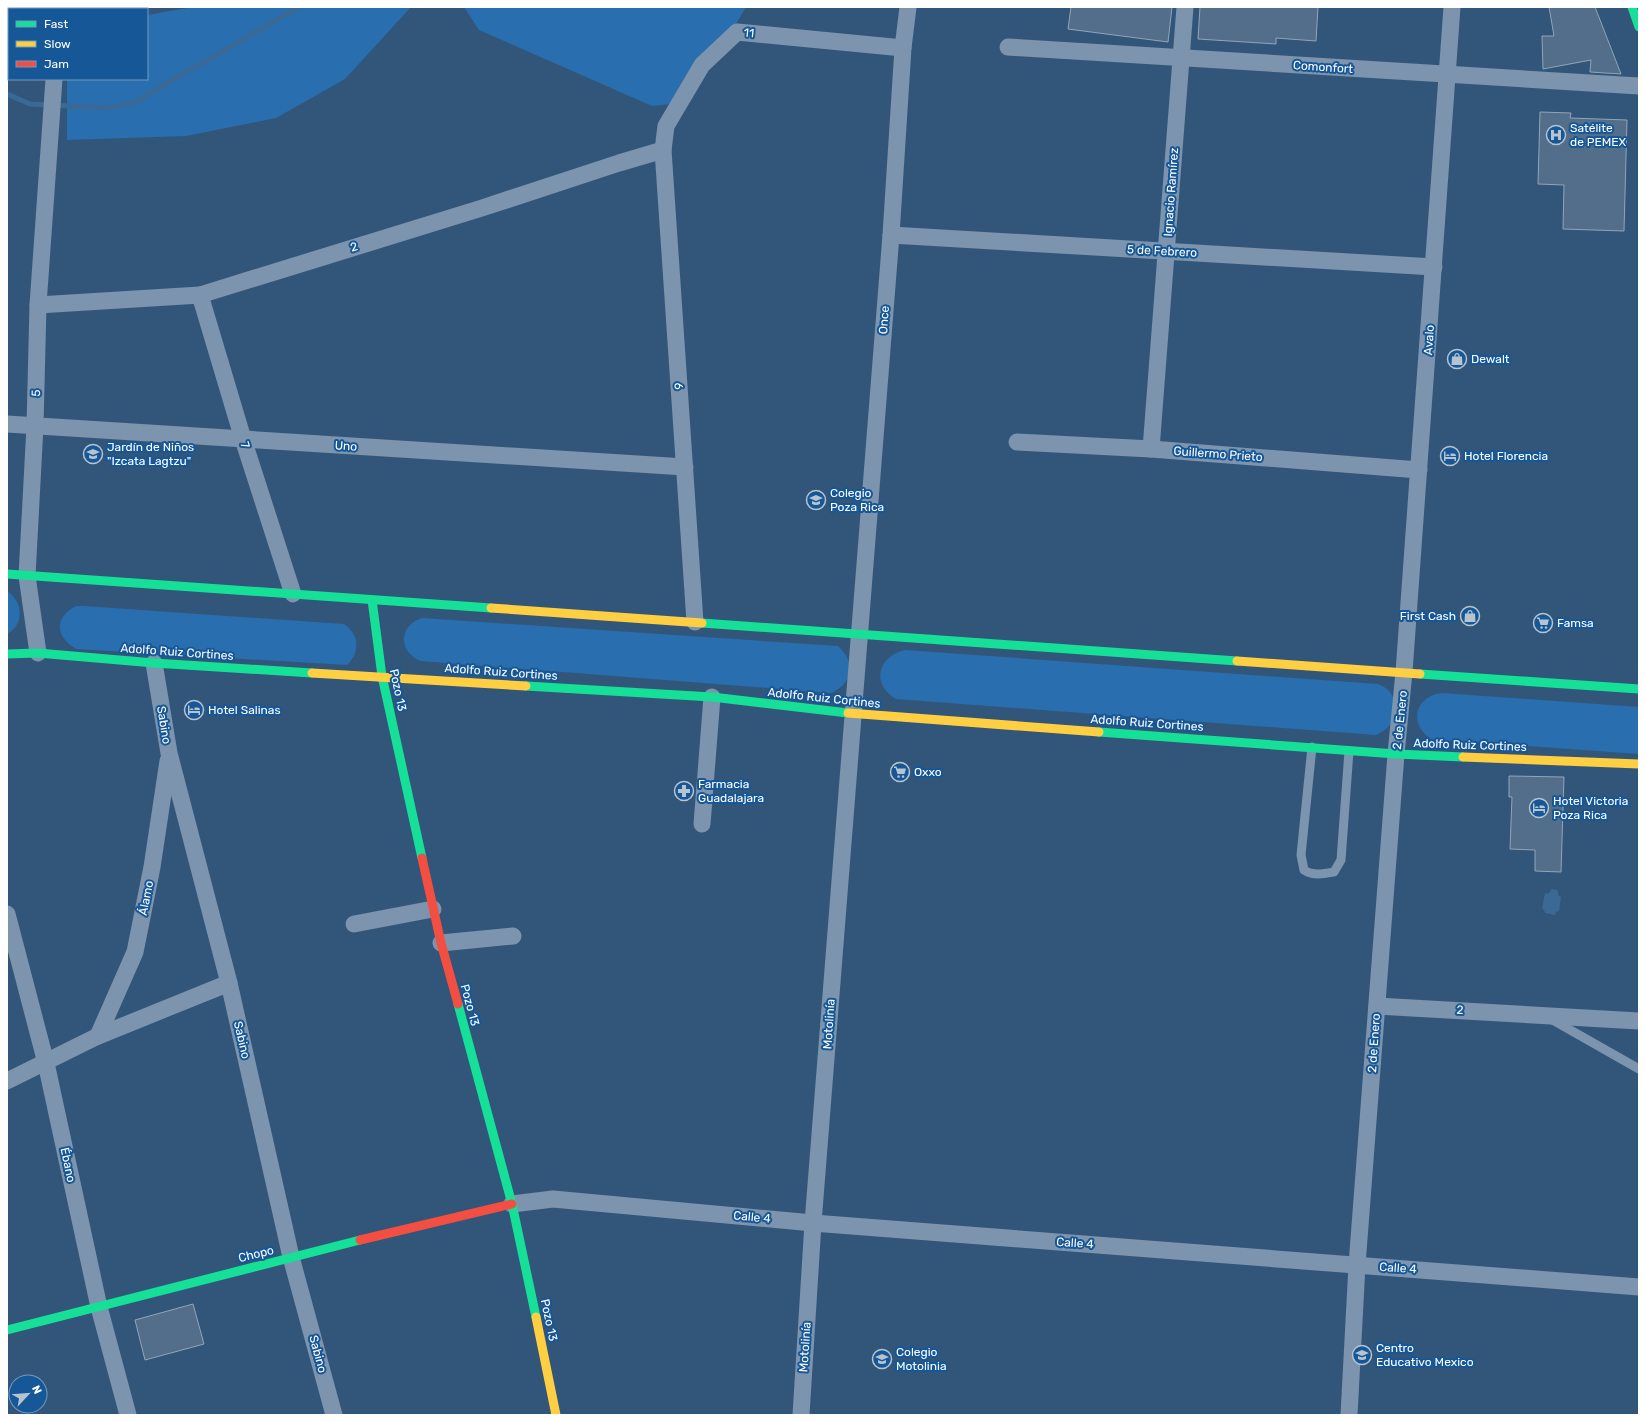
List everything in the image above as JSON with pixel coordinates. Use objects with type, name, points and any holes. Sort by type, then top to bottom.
[{"type":"main road","points":[[1632,7],[1639,27]]},
{"type":"main road","points":[[7,574],[1639,689]]},
{"type":"main road","name":"Pozo 13","points":[[372,600],[382,676],[433,909],[512,1204],[556,1415]]},
{"type":"main road","name":"Adolfo Ruiz Cortines","points":[[7,654],[38,653],[154,663],[382,676],[712,698],[853,714],[1396,754],[1639,764]]},
{"type":"main road","name":"Chopo","points":[[7,1330],[291,1257],[512,1204]]},
{"type":"street","name":"Once","points":[[859,634],[891,236],[903,48],[908,7]]},
{"type":"street","name":"Ignacio Ramírez","points":[[1151,449],[1185,7]]},
{"type":"street","name":"Avalo","points":[[1404,672],[1452,7]]},
{"type":"street","name":"11","points":[[663,150],[666,126],[702,65],[737,32],[903,48]]},
{"type":"street","name":"Comonfort","points":[[1008,47],[1639,86]]},
{"type":"street","name":"5","points":[[38,653],[27,576],[36,426],[38,305],[49,132],[54,80]]},
{"type":"street","name":"2","points":[[38,305],[200,295],[482,208],[663,150]]},
{"type":"street","name":"9","points":[[663,150],[695,622]]},
{"type":"street","name":"5 de Febrero","points":[[891,236],[1434,267]]},
{"type":"street","name":"7","points":[[200,295],[243,439],[293,594]]},
{"type":"street","name":"Uno","points":[[7,424],[685,467]]},
{"type":"street","name":"Guillermo Prieto","points":[[1017,442],[1151,449],[1419,470]]},
{"type":"street","name":"Motolinía","points":[[801,1415],[813,1223],[859,634]]},
{"type":"street","name":"Sabino","points":[[154,663],[169,753],[229,983],[291,1257],[334,1415]]},
{"type":"street","name":"2 de Enero","points":[[1349,1415],[1357,1265],[1396,754],[1404,672]]},
{"type":"street","points":[[702,824],[712,698]]},
{"type":"street","name":"Álamo","points":[[98,1036],[135,952],[152,867],[169,753]]},
{"type":"street","points":[[354,924],[433,909]]},
{"type":"street","name":"Ébano","points":[[7,914],[46,1063],[99,1307],[128,1415]]},
{"type":"street","points":[[441,943],[513,936]]},
{"type":"street","points":[[7,1081],[98,1036],[229,983]]},
{"type":"street","name":"2","points":[[1377,1006],[1639,1020]]},
{"type":"street","name":"Calle 4","points":[[512,1204],[553,1199],[813,1223],[1639,1287]]},
{"type":"lane","points":[[1312,747],[1301,855],[1304,870],[1309,873],[1317,874],[1334,872],[1341,860],[1349,750]]},
{"type":"lane","name":"2","points":[[1543,1015],[1639,1069]]},
{"type":"shaded area","points":[[193,7],[411,7],[345,79],[276,118],[186,136],[67,140],[67,80],[148,80],[148,15]]},
{"type":"shaded area","points":[[464,7],[746,7],[690,102],[652,106],[479,30]]},
{"type":"shaded area","points":[[7,591],[16,601],[20,613],[17,625],[7,634]]},
{"type":"shaded area","points":[[76,606],[344,624],[353,633],[356,649],[347,665],[76,649],[64,639],[60,627],[64,616]]},
{"type":"shaded area","points":[[422,618],[838,646],[848,659],[850,672],[844,684],[831,693],[421,661],[413,657],[408,652],[404,639],[408,627]]},
{"type":"shaded area","points":[[905,650],[1378,684],[1387,689],[1392,696],[1394,704],[1393,714],[1390,725],[1376,735],[896,699],[888,693],[883,686],[880,679],[881,672],[883,665],[888,658]]},
{"type":"shaded area","points":[[1442,693],[1639,707],[1639,754],[1431,739],[1419,726],[1417,719],[1418,712],[1426,699],[1433,695]]},
{"type":"shaded area","points":[[1552,889],[1557,890],[1559,896],[1561,897],[1559,911],[1556,912],[1555,915],[1545,913],[1542,909],[1545,893],[1548,894]]},
{"type":"building","points":[[1071,7],[1172,7],[1168,42],[1068,29]]},
{"type":"building","points":[[1200,7],[1318,7],[1316,41],[1276,38],[1276,44],[1198,39]]},
{"type":"building","points":[[1549,7],[1595,7],[1621,74],[1590,72],[1591,60],[1543,69],[1542,36],[1554,36]]},
{"type":"building","points":[[1540,112],[1571,113],[1570,118],[1627,120],[1624,231],[1563,229],[1564,185],[1538,184]]},
{"type":"building","points":[[1509,776],[1564,777],[1561,872],[1535,871],[1535,850],[1510,849],[1512,797],[1509,797]]},
{"type":"building","points":[[193,1304],[204,1344],[145,1360],[135,1320]]},
{"type":"waterway","points":[[7,94],[30,104],[107,108],[135,102],[299,7]]},
{"type":"traffic: fast","points":[[1632,7],[1639,27]]},
{"type":"traffic: fast","points":[[7,574],[491,608]]},
{"type":"traffic: fast","points":[[372,600],[382,676],[422,858]]},
{"type":"traffic: fast","points":[[702,623],[1237,661]]},
{"type":"traffic: fast","points":[[7,654],[38,653],[154,663],[312,673]]},
{"type":"traffic: fast","points":[[1420,674],[1639,689]]},
{"type":"traffic: fast","points":[[526,686],[712,697],[848,713]]},
{"type":"traffic: fast","points":[[1099,732],[1396,754],[1463,757]]},
{"type":"traffic: fast","points":[[458,1004],[512,1204],[536,1317]]},
{"type":"traffic: fast","points":[[7,1330],[360,1240]]},
{"type":"traffic: slow","points":[[491,608],[702,623]]},
{"type":"traffic: slow","points":[[1237,661],[1420,674]]},
{"type":"traffic: slow","points":[[312,673],[526,686]]},
{"type":"traffic: slow","points":[[848,713],[1099,732]]},
{"type":"traffic: slow","points":[[1463,757],[1639,764]]},
{"type":"traffic: slow","points":[[536,1317],[556,1415]]},
{"type":"traffic: jam","points":[[422,858],[441,943],[458,1004]]},
{"type":"traffic: jam","points":[[360,1240],[512,1204]]},
{"type":"place","name":"Satélite de PEMEX","points":[[1556,135]]},
{"type":"place","name":"Dewalt","points":[[1457,359]]},
{"type":"place","name":"Jardín de Niños \"Izcata Lagtzu\"","points":[[93,454]]},
{"type":"place","name":"Hotel Florencia","points":[[1450,456]]},
{"type":"place","name":"Colegio Poza Rica","points":[[816,500]]},
{"type":"place","name":"First Cash","points":[[1470,616]]},
{"type":"place","name":"Famsa","points":[[1543,623]]},
{"type":"place","name":"Hotel Salinas","points":[[194,710]]},
{"type":"place","name":"Oxxo","points":[[900,772]]},
{"type":"place","name":"Farmacia Guadalajara","points":[[684,791]]},
{"type":"place","name":"Hotel Victoria Poza Rica","points":[[1539,808]]},
{"type":"place","name":"Centro Educativo Mexico","points":[[1362,1355]]},
{"type":"place","name":"Colegio Motolinia","points":[[882,1359]]}]
